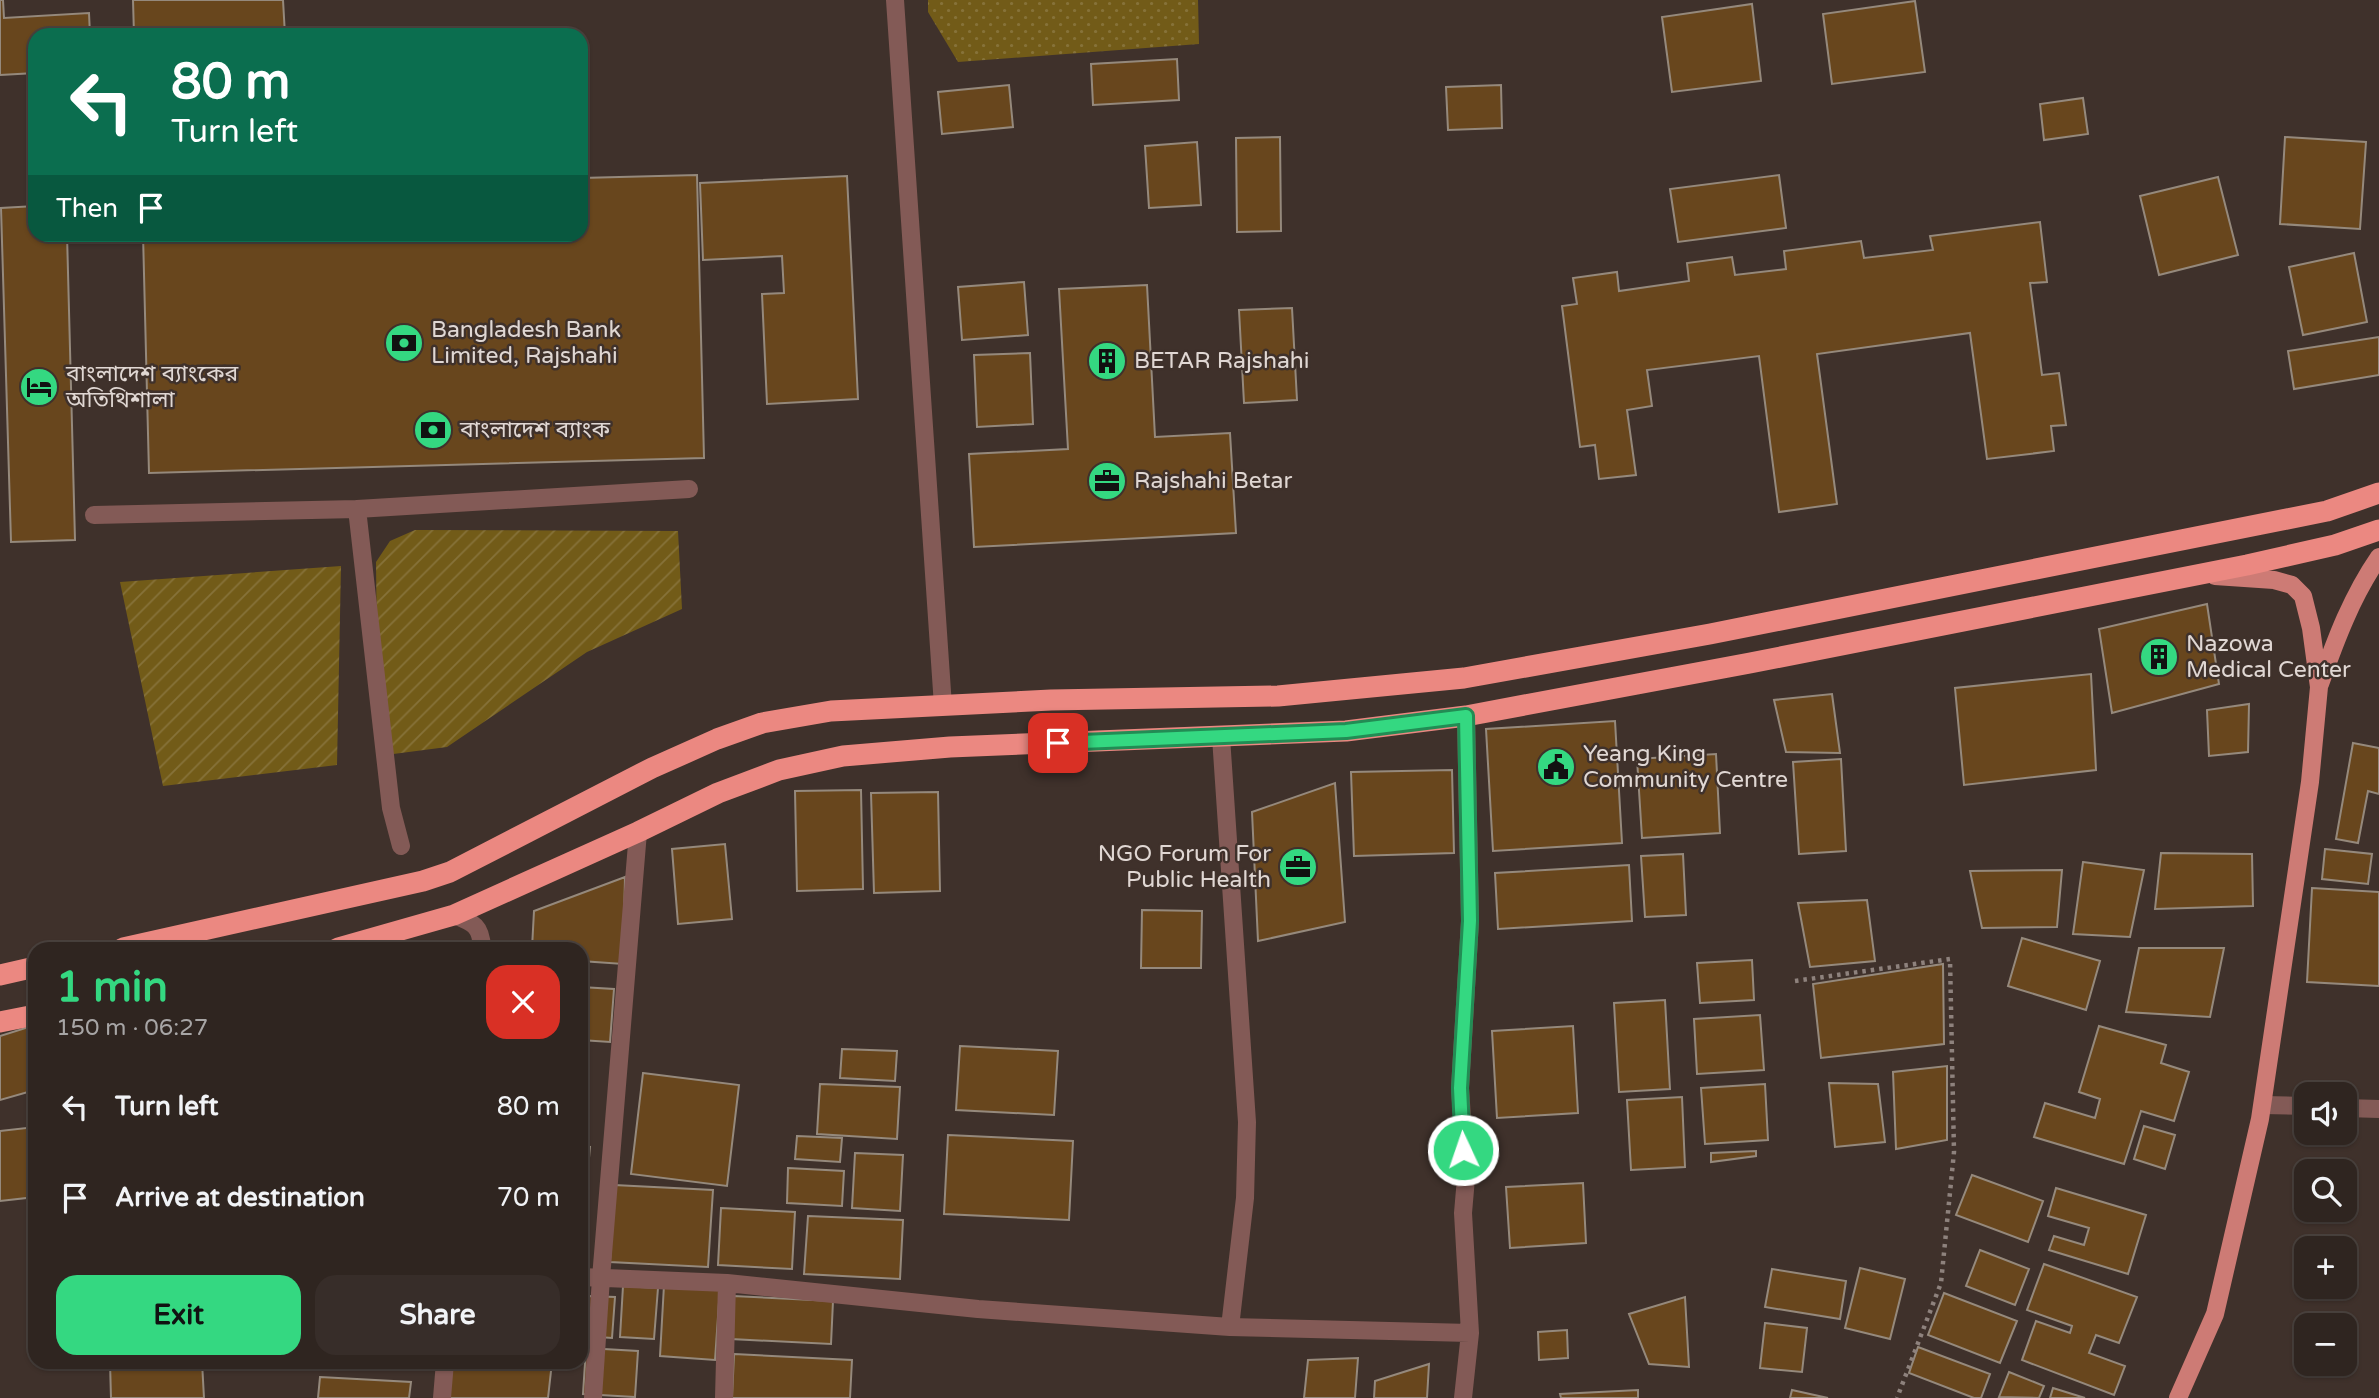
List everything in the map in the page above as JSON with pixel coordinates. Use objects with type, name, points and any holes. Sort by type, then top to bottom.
[{"type":"highway","points":[[150,942],[423,881],[450,872],[652,768],[718,738],[762,723],[831,710],[1051,700],[1278,696],[1464,678],[1724,631],[2300,517],[2327,511],[2379,493]]},
{"type":"highway","points":[[359,942],[454,915],[718,793],[779,770],[843,756],[950,747],[1346,731],[1466,716],[2195,575],[2335,545],[2379,530]]},
{"type":"highway","points":[[0,975],[28,969]]},
{"type":"highway","points":[[0,1022],[28,1016]]},
{"type":"main road","points":[[2178,1398],[2215,1314],[2263,1105],[2309,782],[2319,687],[2340,628],[2362,582],[2379,556]]},
{"type":"main road","points":[[2195,575],[2274,580],[2292,585],[2303,596],[2311,628],[2319,687]]},
{"type":"street","points":[[895,0],[943,706]]},
{"type":"street","points":[[94,515],[357,509],[689,489]]},
{"type":"street","points":[[357,509],[391,808],[401,846]]},
{"type":"street","points":[[1463,1398],[1471,1333],[1463,1213],[1466,1178],[1460,1088],[1470,921],[1466,716]]},
{"type":"street","points":[[1221,737],[1247,1122],[1245,1198],[1230,1327]]},
{"type":"street","points":[[593,1398],[638,832]]},
{"type":"street","points":[[454,915],[473,923],[481,934],[482,942]]},
{"type":"street","points":[[2263,1105],[2294,1106]]},
{"type":"street","points":[[2357,1108],[2379,1109]]},
{"type":"street","points":[[588,1277],[727,1283],[978,1309],[1230,1327],[1471,1333]]},
{"type":"street","points":[[724,1398],[727,1283]]},
{"type":"street","points":[[442,1398],[444,1369]]},
{"type":"path","points":[[1795,981],[1950,959],[1954,1152],[1941,1283],[1897,1398]]},
{"type":"shaded area","points":[[928,0],[1198,0],[1199,44],[958,62],[928,12]]},
{"type":"shaded area","points":[[415,530],[678,531],[682,609],[587,652],[447,747],[378,756],[376,562],[390,541]]},
{"type":"shaded area","points":[[341,566],[337,765],[163,786],[120,582]]},
{"type":"building","points":[[0,0],[3,0],[4,18],[89,13],[90,28],[28,28],[28,73],[0,75]]},
{"type":"building","points":[[133,0],[283,0],[285,28],[134,28]]},
{"type":"building","points":[[1915,1],[1925,72],[1832,84],[1823,14]]},
{"type":"building","points":[[1752,4],[1761,81],[1672,92],[1662,17]]},
{"type":"building","points":[[1177,59],[1179,100],[1093,105],[1091,64]]},
{"type":"building","points":[[1009,85],[1013,127],[942,134],[938,92]]},
{"type":"building","points":[[1501,85],[1502,128],[1448,130],[1446,87]]},
{"type":"building","points":[[2083,98],[2088,134],[2044,140],[2040,104]]},
{"type":"building","points":[[1280,137],[1281,231],[1237,232],[1236,138]]},
{"type":"building","points":[[2285,137],[2366,142],[2360,229],[2280,224]]},
{"type":"building","points":[[1197,142],[1201,205],[1149,208],[1145,146]]},
{"type":"building","points":[[697,175],[704,458],[149,473],[143,242],[588,242],[588,178]]},
{"type":"building","points":[[1779,175],[1786,228],[1678,242],[1670,189]]},
{"type":"building","points":[[847,176],[858,399],[767,404],[762,294],[784,293],[782,256],[703,260],[700,183]]},
{"type":"building","points":[[2218,177],[2238,255],[2159,275],[2140,196]]},
{"type":"building","name":"বাংলাদেশ ব্যাংকের অতিথিশালা","points":[[28,206],[28,242],[67,242],[75,540],[11,542],[1,208]]},
{"type":"building","points":[[2040,222],[2047,282],[2030,283],[2042,375],[2059,373],[2066,425],[2051,426],[2054,451],[1987,459],[1970,333],[1817,354],[1837,504],[1779,512],[1759,356],[1647,370],[1652,406],[1627,410],[1636,475],[1599,479],[1595,445],[1580,447],[1562,306],[1577,304],[1573,278],[1617,272],[1619,291],[1689,281],[1687,263],[1732,257],[1735,275],[1786,269],[1784,251],[1861,241],[1864,258],[1933,250],[1930,236]]},
{"type":"building","points":[[2354,253],[2367,322],[2303,335],[2289,267]]},
{"type":"building","points":[[1024,282],[1028,335],[962,340],[958,287]]},
{"type":"building","name":"BETAR Rajshahi","points":[[1147,285],[1155,437],[1230,433],[1236,533],[974,547],[969,454],[1068,449],[1059,289]]},
{"type":"building","points":[[1292,308],[1297,400],[1244,403],[1239,310]]},
{"type":"building","points":[[2379,337],[2379,375],[2294,389],[2288,351]]},
{"type":"building","points":[[1030,353],[1033,424],[977,427],[974,355]]},
{"type":"building","name":"Nazowa Medical Center","points":[[2207,604],[2219,684],[2112,713],[2099,629]]},
{"type":"building","points":[[2091,674],[2096,770],[1964,785],[1955,688]]},
{"type":"building","points":[[1832,694],[1840,753],[1786,752],[1774,700]]},
{"type":"building","points":[[2249,704],[2248,752],[2209,756],[2207,710]]},
{"type":"building","points":[[1615,721],[1622,843],[1493,851],[1486,729]]},
{"type":"building","points":[[2353,743],[2379,748],[2379,794],[2368,791],[2358,843],[2336,839]]},
{"type":"building","points":[[1716,754],[1720,833],[1642,838],[1637,759]]},
{"type":"building","points":[[1841,759],[1846,851],[1799,854],[1793,762]]},
{"type":"building","points":[[1452,770],[1454,853],[1354,856],[1351,772]]},
{"type":"building","name":"NGO Forum For Public Health","points":[[1335,783],[1345,922],[1258,941],[1252,812]]},
{"type":"building","points":[[861,790],[863,889],[797,891],[795,791]]},
{"type":"building","points":[[938,792],[940,891],[874,893],[871,793]]},
{"type":"building","points":[[725,844],[732,919],[678,924],[672,849]]},
{"type":"building","points":[[2325,849],[2372,854],[2368,884],[2322,879]]},
{"type":"building","points":[[2161,853],[2252,854],[2253,906],[2155,909]]},
{"type":"building","points":[[1683,854],[1686,915],[1645,917],[1641,856]]},
{"type":"building","points":[[2083,862],[2144,870],[2130,937],[2073,934]]},
{"type":"building","points":[[1629,865],[1632,921],[1498,929],[1495,873]]},
{"type":"building","points":[[2062,870],[2057,927],[1982,928],[1970,871]]},
{"type":"building","points":[[625,877],[623,964],[588,962],[588,942],[532,942],[534,911]]},
{"type":"building","points":[[2312,888],[2379,892],[2379,986],[2307,982]]},
{"type":"building","points":[[1867,900],[1875,961],[1810,967],[1798,903]]},
{"type":"building","points":[[1142,910],[1202,911],[1201,968],[1141,968]]},
{"type":"building","points":[[2022,938],[2100,961],[2086,1010],[2008,986]]},
{"type":"building","points":[[2139,948],[2224,948],[2210,1017],[2126,1012]]},
{"type":"building","points":[[1752,960],[1754,1000],[1700,1003],[1697,963]]},
{"type":"building","points":[[1943,964],[1944,1044],[1821,1058],[1813,984]]},
{"type":"building","points":[[588,987],[614,989],[610,1042],[588,1040]]},
{"type":"building","points":[[1665,1000],[1670,1089],[1619,1092],[1614,1003]]},
{"type":"building","points":[[1760,1015],[1764,1070],[1697,1074],[1694,1019]]},
{"type":"building","points":[[1573,1026],[1578,1113],[1497,1118],[1492,1031]]},
{"type":"building","points":[[2099,1026],[2166,1045],[2161,1063],[2189,1072],[2174,1121],[2141,1111],[2124,1164],[2034,1137],[2045,1103],[2095,1118],[2100,1099],[2079,1092]]},
{"type":"building","points":[[28,1027],[28,1092],[0,1100],[0,1036]]},
{"type":"building","points":[[960,1046],[1058,1051],[1054,1115],[956,1110]]},
{"type":"building","points":[[842,1049],[897,1051],[895,1081],[840,1078]]},
{"type":"building","points":[[1947,1066],[1947,1140],[1896,1149],[1893,1072]]},
{"type":"building","points":[[643,1073],[739,1085],[727,1186],[631,1174]]},
{"type":"building","points":[[1829,1083],[1878,1084],[1885,1142],[1835,1147]]},
{"type":"building","points":[[820,1084],[900,1087],[897,1139],[817,1134]]},
{"type":"building","points":[[1765,1084],[1768,1140],[1705,1144],[1701,1088]]},
{"type":"building","points":[[1682,1097],[1685,1167],[1631,1170],[1627,1100]]},
{"type":"building","points":[[2144,1126],[2175,1135],[2165,1169],[2134,1159]]},
{"type":"building","points":[[28,1128],[28,1198],[0,1201],[0,1131]]},
{"type":"building","points":[[948,1135],[1073,1141],[1069,1220],[944,1214]]},
{"type":"building","points":[[797,1136],[842,1138],[840,1162],[795,1159]]},
{"type":"building","points":[[1756,1151],[1756,1156],[1711,1162],[1711,1153]]},
{"type":"building","points":[[855,1153],[903,1155],[900,1211],[852,1208]]},
{"type":"building","points":[[788,1168],[844,1171],[842,1206],[787,1203]]},
{"type":"building","points":[[1972,1175],[2043,1201],[2028,1242],[1956,1215]]},
{"type":"building","points":[[1583,1183],[1586,1243],[1510,1248],[1506,1187]]},
{"type":"building","points":[[614,1185],[713,1190],[708,1267],[610,1262]]},
{"type":"building","points":[[2056,1188],[2146,1215],[2128,1274],[2049,1250],[2054,1236],[2084,1245],[2089,1228],[2048,1216]]},
{"type":"building","points":[[721,1208],[795,1212],[792,1269],[718,1265]]},
{"type":"building","points":[[808,1216],[903,1220],[900,1279],[804,1274]]},
{"type":"building","points":[[1980,1250],[2029,1269],[2015,1305],[1966,1286]]},
{"type":"building","points":[[2044,1264],[2137,1297],[2119,1343],[2096,1335],[2089,1353],[2125,1366],[2114,1395],[2022,1360],[2036,1321],[2070,1333],[2072,1326],[2027,1310]]},
{"type":"building","points":[[1860,1268],[1905,1279],[1890,1339],[1845,1328]]},
{"type":"building","points":[[1772,1269],[1846,1281],[1840,1319],[1765,1307]]},
{"type":"building","points":[[664,1285],[720,1288],[715,1360],[660,1356]]},
{"type":"building","points":[[623,1286],[658,1288],[654,1339],[620,1337]]},
{"type":"building","points":[[1944,1293],[2017,1321],[2000,1363],[1928,1335]]},
{"type":"building","points":[[588,1296],[615,1297],[612,1338],[588,1336]]},
{"type":"building","points":[[733,1296],[833,1301],[831,1344],[731,1339]]},
{"type":"building","points":[[1685,1297],[1689,1367],[1649,1364],[1629,1314]]},
{"type":"building","points":[[1765,1323],[1807,1328],[1802,1372],[1760,1368]]},
{"type":"building","points":[[1567,1330],[1568,1358],[1539,1360],[1538,1332]]},
{"type":"building","points":[[1918,1347],[1990,1374],[1981,1398],[1974,1398],[1909,1373]]},
{"type":"building","points":[[588,1348],[638,1351],[635,1397],[583,1394],[585,1369],[588,1369]]},
{"type":"building","points":[[734,1354],[852,1360],[850,1398],[732,1398]]},
{"type":"building","points":[[1358,1358],[1355,1398],[1304,1398],[1308,1360]]},
{"type":"building","points":[[1429,1364],[1427,1398],[1374,1398],[1375,1381]]},
{"type":"building","points":[[110,1369],[202,1369],[204,1398],[111,1398]]},
{"type":"building","points":[[443,1369],[551,1369],[548,1398],[440,1398]]},
{"type":"building","points":[[2009,1372],[2044,1386],[2039,1398],[1999,1397]]},
{"type":"building","points":[[320,1377],[411,1382],[409,1398],[318,1398]]},
{"type":"building","points":[[2053,1388],[2085,1398],[2050,1398]]},
{"type":"building","points":[[1638,1390],[1638,1398],[1561,1398],[1560,1394]]},
{"type":"building","points":[[1792,1390],[1828,1398],[1790,1398]]},
{"type":"place","name":"Bangladesh Bank Limited, Rajshahi","points":[[404,343]]},
{"type":"place","name":"BETAR Rajshahi","points":[[1107,361]]},
{"type":"place","name":"বাংলাদেশ ব্যাংকের অতিথিশালা","points":[[39,387]]},
{"type":"place","name":"বাংলাদেশ ব্যাংক","points":[[433,430]]},
{"type":"place","name":"Rajshahi Betar","points":[[1107,481]]},
{"type":"place","name":"Nazowa Medical Center","points":[[2159,657]]},
{"type":"place","name":"Yeang King Community Centre","points":[[1556,767]]},
{"type":"place","name":"NGO Forum For Public Health","points":[[1298,867]]},
{"type":"route","points":[[1058,743],[1346,731],[1466,716],[1470,921],[1460,1088],[1463,1150]]}]
